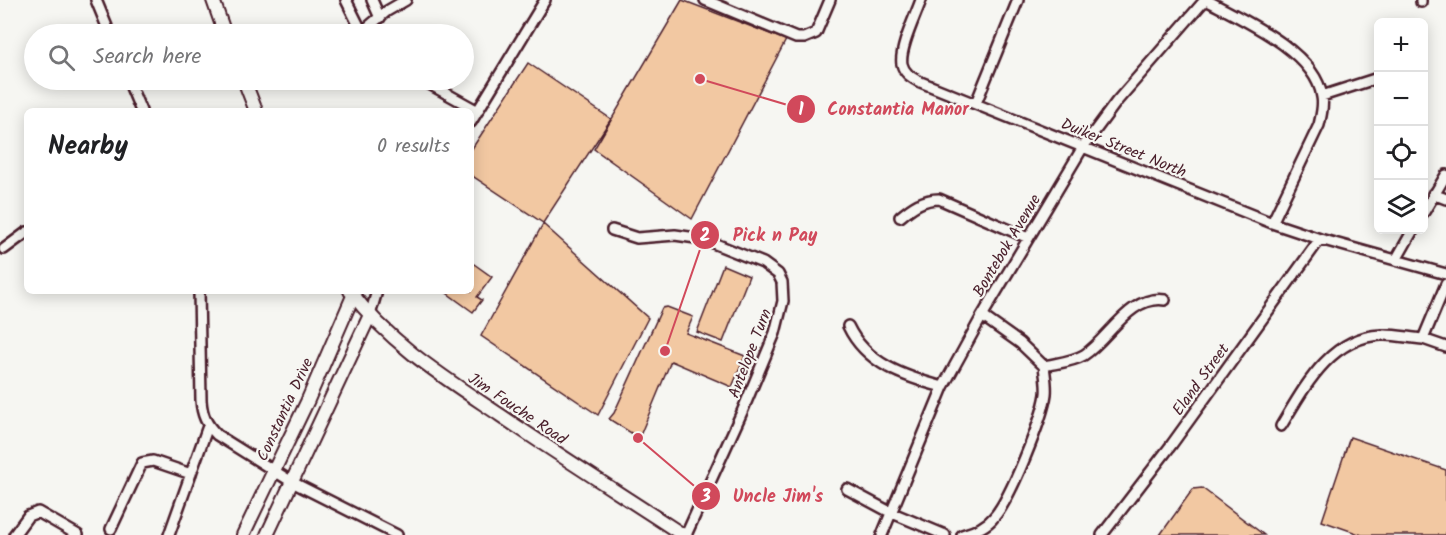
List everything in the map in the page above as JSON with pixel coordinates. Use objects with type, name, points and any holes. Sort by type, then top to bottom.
[{"type":"street","points":[[96,0],[106,24]]},
{"type":"street","points":[[213,0],[221,24]]},
{"type":"street","points":[[346,0],[358,24]]},
{"type":"street","points":[[372,0],[380,18]]},
{"type":"street","points":[[373,24],[387,11],[406,0]]},
{"type":"street","points":[[474,117],[545,0]]},
{"type":"street","points":[[705,0],[796,38],[804,38],[816,33],[830,0]]},
{"type":"street","name":"Duiker Street North","points":[[921,0],[902,56],[905,70],[910,77],[1272,223],[1320,239],[1446,274]]},
{"type":"street","points":[[976,103],[1018,0]]},
{"type":"street","points":[[1206,0],[1245,21],[1302,59],[1322,96],[1319,125],[1272,223]]},
{"type":"street","name":"Bontebok Avenue","points":[[882,535],[943,387],[982,316],[1083,147],[1117,102],[1206,0]]},
{"type":"street","points":[[1322,96],[1374,79]]},
{"type":"street","points":[[132,90],[140,108]]},
{"type":"street","points":[[248,90],[255,108]]},
{"type":"street","points":[[440,90],[473,108]]},
{"type":"street","points":[[474,109],[478,111]]},
{"type":"street","points":[[1428,204],[1446,175]]},
{"type":"street","points":[[1433,194],[1446,198]]},
{"type":"street","points":[[900,217],[920,203],[929,199],[939,199],[1028,238]]},
{"type":"street","name":"Antelope Turn","points":[[612,230],[637,238],[675,235],[703,240],[763,263],[778,274],[782,282],[784,291],[782,309],[775,333],[742,412],[684,535]]},
{"type":"street","points":[[4,249],[24,234]]},
{"type":"street","points":[[1396,260],[1411,234]]},
{"type":"street","name":"Eland Street","points":[[1102,535],[1172,444],[1320,239]]},
{"type":"street","points":[[1423,339],[1446,284]]},
{"type":"street","points":[[200,294],[201,400],[202,414],[208,426],[217,435],[292,482],[397,535]]},
{"type":"street","name":"Constantia Drive","points":[[243,535],[307,402],[353,294]]},
{"type":"street","name":"Jim Fouche Road","points":[[354,294],[370,315],[406,350],[441,376],[684,535]]},
{"type":"street","points":[[267,535],[370,315],[376,294]]},
{"type":"street","points":[[1044,366],[1073,360],[1085,354],[1112,327],[1136,308],[1155,298],[1165,300]]},
{"type":"street","points":[[964,535],[993,519],[1008,495],[1038,420],[1046,393],[1044,366],[1020,343],[982,316]]},
{"type":"street","points":[[848,326],[855,339],[881,364],[919,381],[943,387]]},
{"type":"street","points":[[1281,426],[1311,378],[1328,358],[1350,342],[1383,334],[1423,339],[1446,347]]},
{"type":"street","points":[[169,535],[208,426]]},
{"type":"street","points":[[111,529],[142,463],[153,461],[191,474]]},
{"type":"street","points":[[847,489],[890,512],[945,535]]},
{"type":"street","points":[[14,535],[28,516],[38,512],[78,535]]},
{"type":"building","points":[[682,0],[786,40],[692,219],[594,149]]},
{"type":"building","points":[[528,63],[611,119],[543,223],[474,177],[474,145]]},
{"type":"building","points":[[543,224],[648,318],[598,415],[481,336]]},
{"type":"building","points":[[474,264],[492,277],[477,297],[482,300],[473,312],[448,294],[474,294]]},
{"type":"building","points":[[723,265],[749,276],[723,342],[697,332]]},
{"type":"building","points":[[667,307],[693,317],[686,333],[745,356],[732,387],[671,361],[639,438],[609,419],[614,413],[662,308]]},
{"type":"building","points":[[1350,437],[1446,470],[1446,535],[1362,535],[1322,521]]},
{"type":"building","points":[[1202,488],[1264,535],[1160,535],[1193,489]]},
{"type":"place","name":"Constantia Manor","points":[[700,79]]},
{"type":"place","name":"Pick n Pay","points":[[665,351]]},
{"type":"place","name":"Uncle Jim's","points":[[638,438]]}]
